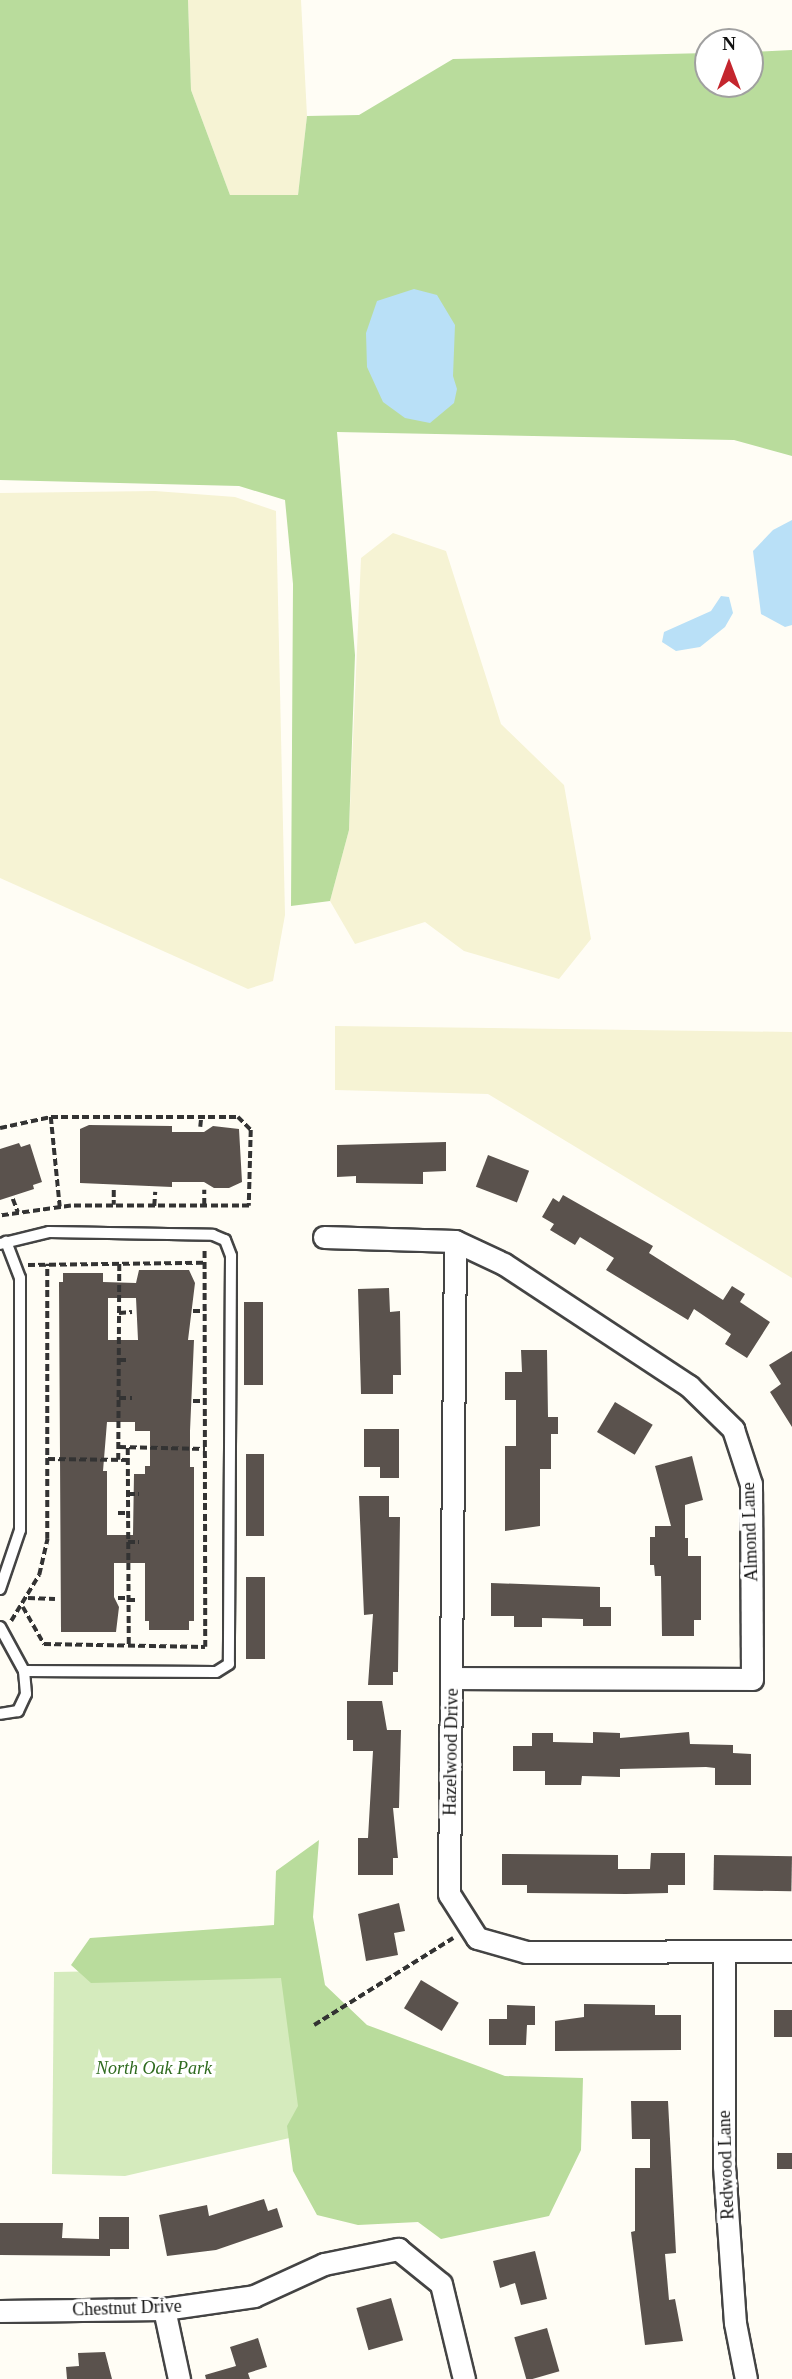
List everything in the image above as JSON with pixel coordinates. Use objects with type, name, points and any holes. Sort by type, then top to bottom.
[{"type":"street","name":"Almond Lane","points":[[324,1237],[455,1241],[504,1264],[689,1386],[733,1429],[751,1484],[752,1679],[452,1678]]},
{"type":"street","name":"Hazelwood Drive","points":[[455,1241],[449,1894],[477,1938],[526,1952],[792,1951]]},
{"type":"street","name":"Redwood Lane","points":[[724,1951],[724,2166],[735,2323],[746,2379]]},
{"type":"street","name":"Chestnut Drive","points":[[0,2311],[164,2309],[254,2296],[324,2263],[398,2249],[441,2284],[464,2379]]},
{"type":"street","points":[[164,2309],[179,2379]]},
{"type":"lane","points":[[0,1589],[20,1530],[17,1265],[3,1243],[49,1232],[221,1237],[231,1256],[230,1660],[216,1672],[24,1671]]},
{"type":"lane","points":[[0,1714],[18,1711],[26,1694],[24,1671],[1,1628]]},
{"type":"path","points":[[51,1117],[60,1207]]},
{"type":"path","points":[[0,1128],[51,1117],[238,1117],[251,1130],[249,1206],[60,1207],[0,1216]]},
{"type":"path","points":[[116,1117],[116,1126]]},
{"type":"path","points":[[151,1124],[152,1117]]},
{"type":"path","points":[[200,1127],[201,1117]]},
{"type":"path","points":[[114,1190],[114,1206]]},
{"type":"path","points":[[204,1190],[204,1206]]},
{"type":"path","points":[[154,1206],[155,1192]]},
{"type":"path","points":[[13,1199],[18,1212]]},
{"type":"path","points":[[23,1606],[44,1644],[205,1647],[204,1235]]},
{"type":"path","points":[[118,1460],[119,1263]]},
{"type":"path","points":[[17,1265],[204,1263]]},
{"type":"path","points":[[1,1628],[28,1598],[46,1548],[47,1264]]},
{"type":"path","points":[[47,1309],[54,1309]]},
{"type":"path","points":[[110,1310],[132,1312]]},
{"type":"path","points":[[193,1311],[204,1311]]},
{"type":"path","points":[[197,1359],[204,1359]]},
{"type":"path","points":[[119,1360],[128,1360]]},
{"type":"path","points":[[110,1368],[119,1368]]},
{"type":"path","points":[[48,1369],[55,1369]]},
{"type":"path","points":[[118,1398],[132,1398]]},
{"type":"path","points":[[193,1401],[204,1401]]},
{"type":"path","points":[[110,1415],[118,1415]]},
{"type":"path","points":[[48,1417],[54,1417]]},
{"type":"path","points":[[118,1447],[205,1448]]},
{"type":"path","points":[[128,1448],[128,1647]]},
{"type":"path","points":[[48,1459],[128,1460]]},
{"type":"path","points":[[197,1492],[205,1492]]},
{"type":"path","points":[[128,1494],[139,1494]]},
{"type":"path","points":[[48,1509],[55,1509]]},
{"type":"path","points":[[118,1513],[128,1513]]},
{"type":"path","points":[[128,1542],[139,1542]]},
{"type":"path","points":[[197,1544],[205,1544]]},
{"type":"path","points":[[46,1548],[54,1548]]},
{"type":"path","points":[[122,1550],[128,1550]]},
{"type":"path","points":[[28,1598],[55,1599]]},
{"type":"path","points":[[118,1598],[138,1600]]},
{"type":"path","points":[[197,1602],[205,1602]]},
{"type":"path","points":[[314,2025],[470,1927]]},
{"type":"shaded area","points":[[188,0],[301,0],[307,116],[298,195],[230,195],[191,90]]},
{"type":"shaded area","points":[[155,491],[235,497],[276,511],[285,915],[273,981],[248,989],[0,878],[0,493]]},
{"type":"shaded area","points":[[393,533],[446,551],[501,724],[564,785],[591,939],[559,979],[464,951],[425,922],[355,944],[330,901],[349,830],[361,558]]},
{"type":"shaded area","points":[[335,1026],[792,1032],[792,1278],[488,1094],[335,1090]]},
{"type":"green space","points":[[0,0],[188,0],[191,90],[230,195],[298,195],[307,116],[359,115],[453,59],[694,53],[694,98],[764,98],[764,51],[792,50],[792,456],[734,440],[337,432],[355,655],[349,830],[330,901],[291,906],[293,584],[285,500],[239,486],[0,480]]},
{"type":"green space","points":[[319,1840],[313,1917],[325,1985],[367,2025],[505,2076],[583,2078],[581,2150],[549,2216],[441,2239],[418,2222],[358,2225],[317,2215],[293,2171],[287,2126],[298,2106],[281,1978],[91,1983],[71,1965],[90,1938],[274,1925],[276,1871]]},
{"type":"green space","name":"North Oak Park","points":[[315,1967],[311,2133],[125,2176],[52,2174],[54,1972]]},
{"type":"water","points":[[414,289],[437,295],[455,325],[453,376],[457,389],[454,403],[430,423],[405,418],[383,402],[367,367],[366,333],[377,301]]},
{"type":"water","points":[[792,520],[792,625],[785,627],[761,614],[753,551],[773,530]]},
{"type":"water","points":[[721,596],[729,597],[733,613],[725,627],[700,647],[676,651],[662,642],[664,632],[711,611]]},
{"type":"building","points":[[89,1125],[172,1126],[172,1132],[204,1132],[213,1126],[239,1129],[242,1182],[229,1188],[214,1188],[204,1182],[172,1182],[172,1187],[80,1183],[80,1129]]},
{"type":"building","points":[[446,1142],[446,1171],[423,1172],[423,1184],[356,1183],[356,1176],[337,1177],[337,1145]]},
{"type":"building","points":[[19,1143],[21,1147],[30,1144],[42,1182],[33,1185],[34,1189],[0,1200],[0,1149]]},
{"type":"building","points":[[488,1155],[529,1171],[517,1203],[476,1187]]},
{"type":"building","points":[[563,1195],[653,1246],[649,1253],[723,1300],[732,1286],[745,1294],[740,1302],[770,1322],[747,1358],[725,1344],[731,1334],[694,1309],[688,1320],[606,1270],[614,1258],[580,1237],[575,1245],[550,1230],[554,1224],[542,1217],[553,1198],[559,1202]]},
{"type":"building","points":[[139,1270],[189,1270],[195,1283],[188,1340],[194,1340],[190,1467],[194,1467],[194,1621],[189,1621],[189,1630],[149,1630],[149,1621],[145,1621],[145,1563],[114,1563],[114,1597],[119,1607],[116,1632],[61,1632],[59,1282],[63,1282],[63,1273],[103,1273],[103,1282],[136,1283]],"holes":[[[108,1298],[136,1298],[138,1340],[108,1340]],[[107,1422],[135,1422],[135,1431],[150,1431],[150,1466],[145,1466],[145,1474],[134,1474],[133,1535],[107,1535],[107,1471],[103,1471]]]},
{"type":"building","points":[[389,1288],[390,1312],[400,1311],[401,1375],[393,1375],[393,1394],[361,1394],[358,1289]]},
{"type":"building","points":[[244,1302],[263,1302],[263,1385],[244,1385]]},
{"type":"building","points":[[521,1350],[547,1350],[548,1417],[558,1417],[558,1434],[551,1434],[551,1469],[540,1469],[540,1526],[505,1531],[505,1446],[516,1446],[516,1400],[505,1400],[505,1372],[522,1372]]},
{"type":"building","points":[[792,1351],[792,1427],[770,1392],[781,1384],[769,1365]]},
{"type":"building","points":[[615,1402],[653,1425],[635,1455],[597,1432]]},
{"type":"building","points":[[364,1429],[399,1429],[399,1478],[380,1478],[380,1467],[364,1467]]},
{"type":"building","points":[[246,1454],[264,1454],[264,1536],[246,1536]]},
{"type":"building","points":[[692,1456],[703,1500],[685,1505],[685,1538],[688,1538],[688,1556],[701,1556],[701,1620],[694,1620],[694,1636],[662,1636],[661,1576],[655,1576],[654,1565],[650,1565],[650,1537],[655,1537],[655,1526],[671,1526],[655,1466]]},
{"type":"building","points":[[359,1496],[389,1496],[389,1517],[400,1517],[398,1672],[393,1672],[393,1685],[368,1685],[373,1614],[364,1615]]},
{"type":"building","points":[[246,1577],[265,1577],[265,1659],[246,1659]]},
{"type":"building","points":[[491,1583],[600,1587],[600,1607],[611,1607],[611,1626],[583,1626],[583,1619],[542,1618],[542,1627],[514,1627],[514,1616],[491,1616]]},
{"type":"building","points":[[347,1701],[382,1701],[387,1730],[401,1730],[399,1808],[393,1808],[398,1858],[393,1858],[393,1875],[358,1875],[358,1838],[368,1838],[373,1751],[353,1751],[353,1740],[347,1740]]},
{"type":"building","points":[[593,1732],[620,1733],[620,1738],[689,1732],[690,1744],[733,1745],[733,1753],[751,1754],[751,1785],[715,1785],[715,1768],[706,1767],[620,1769],[620,1777],[582,1776],[581,1785],[545,1785],[545,1771],[513,1771],[513,1746],[532,1746],[532,1733],[553,1733],[553,1742],[593,1743]]},
{"type":"building","points":[[651,1853],[685,1853],[685,1885],[668,1885],[668,1893],[626,1894],[527,1893],[527,1885],[502,1885],[502,1854],[618,1855],[618,1869],[650,1869]]},
{"type":"building","points":[[714,1855],[792,1856],[791,1891],[713,1890]]},
{"type":"building","points":[[399,1903],[405,1931],[394,1933],[398,1955],[366,1961],[358,1914]]},
{"type":"building","points":[[421,1980],[459,2003],[442,2031],[404,2008]]},
{"type":"building","points":[[584,2004],[655,2005],[655,2015],[681,2015],[681,2050],[555,2051],[555,2021],[584,2017]]},
{"type":"building","points":[[507,2005],[535,2006],[535,2025],[527,2025],[526,2045],[489,2045],[489,2019],[507,2019]]},
{"type":"building","points":[[774,2010],[792,2010],[792,2037],[774,2037]]},
{"type":"building","points":[[631,2101],[668,2101],[676,2253],[665,2254],[669,2300],[675,2299],[683,2341],[645,2345],[631,2232],[635,2231],[635,2168],[650,2168],[650,2139],[632,2139]]},
{"type":"building","points":[[777,2153],[792,2153],[792,2169],[777,2169]]},
{"type":"building","points":[[264,2199],[268,2211],[277,2208],[283,2227],[216,2250],[167,2256],[159,2215],[207,2205],[209,2216]]},
{"type":"building","points":[[99,2217],[129,2217],[129,2249],[110,2249],[110,2256],[0,2255],[0,2223],[63,2223],[62,2238],[99,2239]]},
{"type":"building","points":[[535,2251],[547,2299],[521,2305],[515,2283],[500,2288],[493,2261]]},
{"type":"building","points":[[391,2298],[403,2340],[369,2350],[356,2308]]},
{"type":"building","points":[[547,2328],[559,2371],[526,2379],[514,2337]]},
{"type":"building","points":[[258,2338],[267,2367],[248,2373],[250,2379],[206,2379],[205,2375],[236,2366],[230,2347]]},
{"type":"building","points":[[105,2352],[112,2379],[67,2379],[66,2367],[79,2366],[78,2353]]}]
